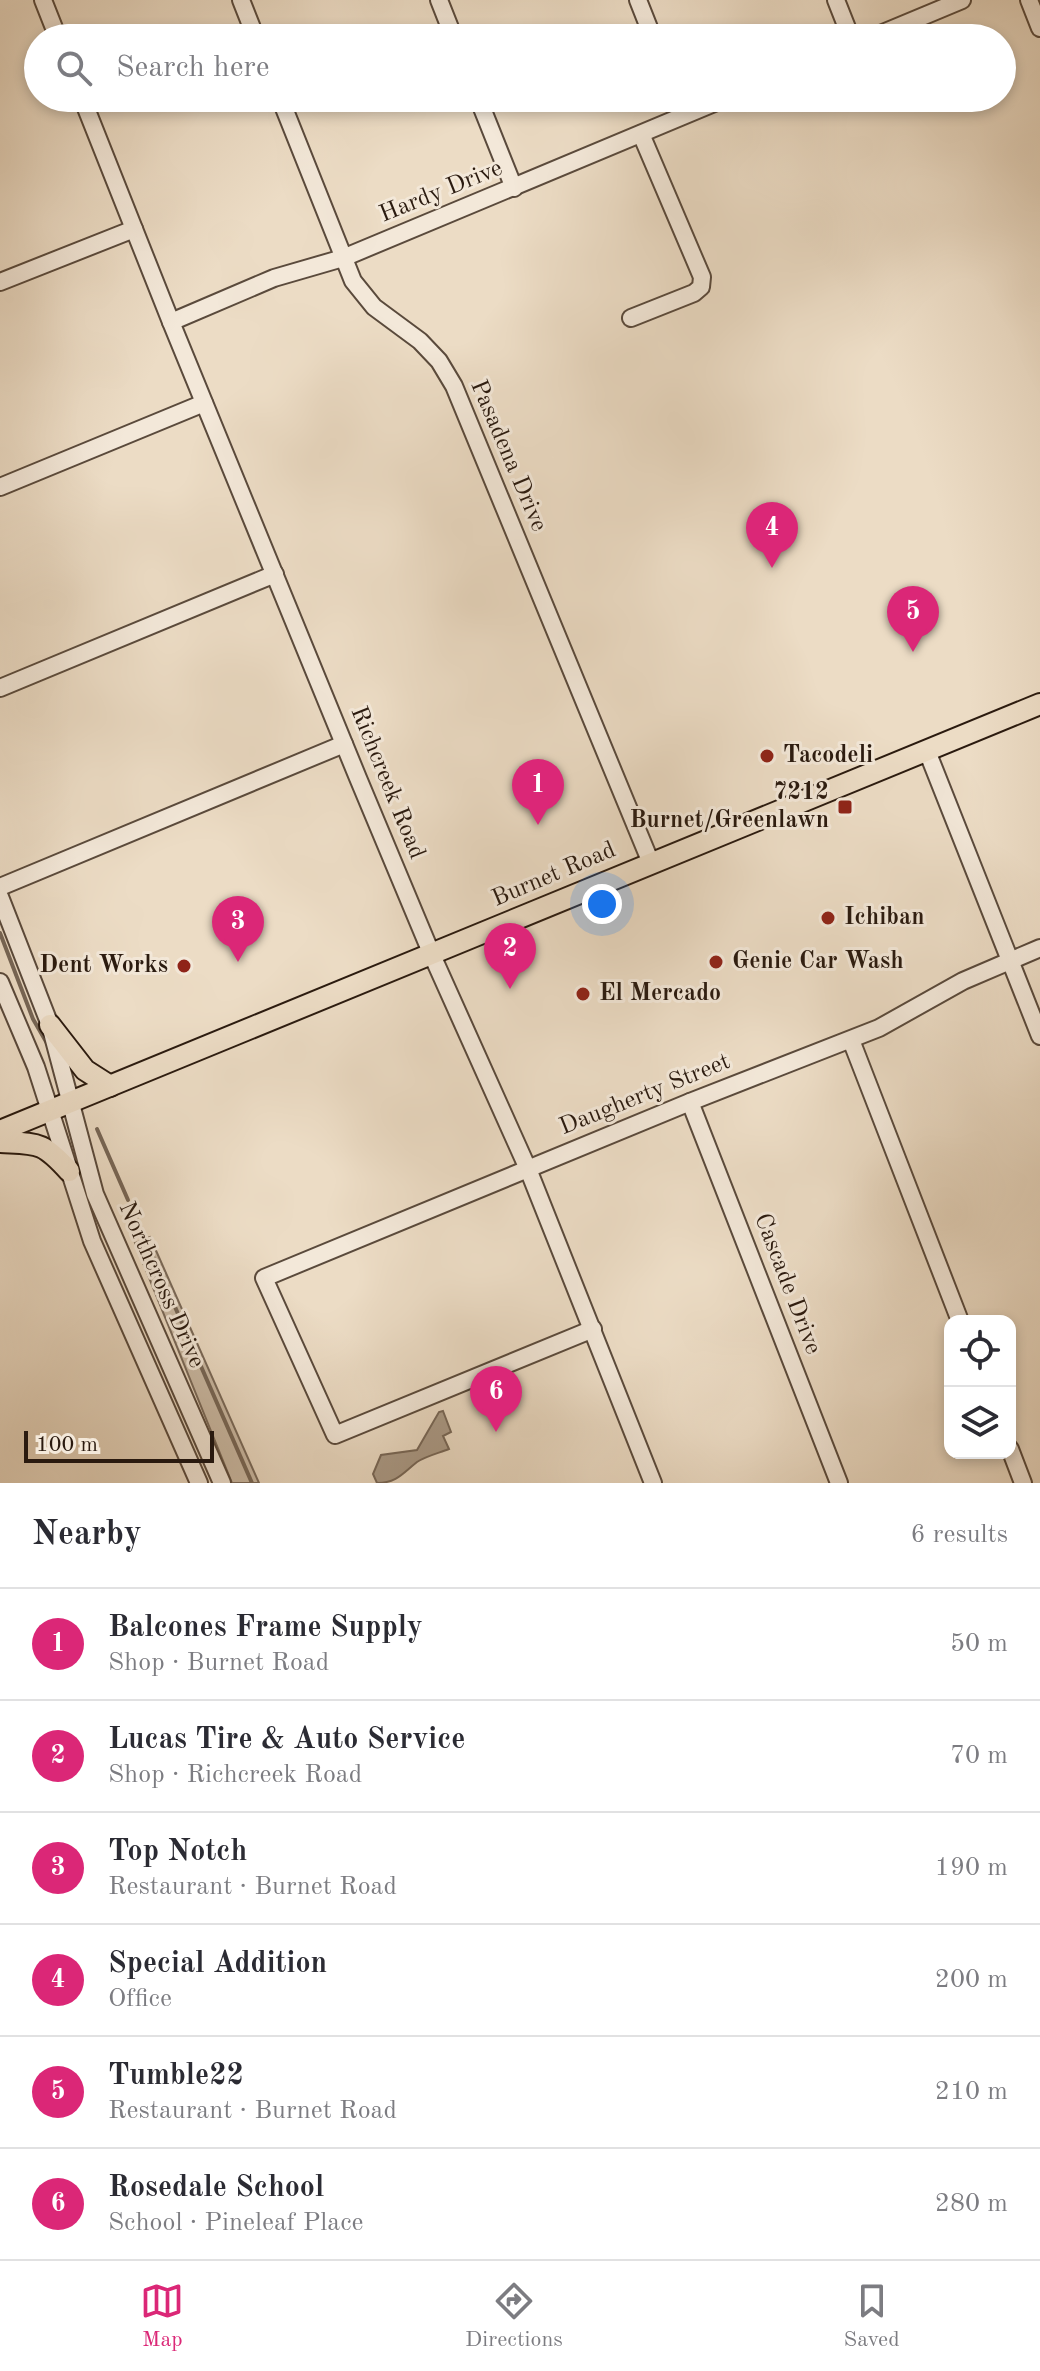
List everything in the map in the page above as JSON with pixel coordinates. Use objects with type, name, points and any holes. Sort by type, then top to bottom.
[{"type":"main road","name":"Burnet Road","points":[[0,1131],[1040,704]]},
{"type":"main road","points":[[50,1025],[85,1070],[110,1086]]},
{"type":"main road","points":[[0,1142],[43,1146],[69,1171]]},
{"type":"street","points":[[43,0],[52,24]]},
{"type":"street","points":[[241,0],[250,24]]},
{"type":"street","points":[[439,0],[448,24]]},
{"type":"street","points":[[638,0],[647,24]]},
{"type":"street","points":[[836,0],[845,24]]},
{"type":"street","points":[[905,24],[962,0]]},
{"type":"street","points":[[1029,0],[1040,28]]},
{"type":"street","name":"Richcreek Road","points":[[88,112],[344,744],[432,955],[528,1169],[653,1483]]},
{"type":"street","name":"Pasadena Drive","points":[[286,112],[343,258],[362,293],[374,307],[420,341],[439,361],[454,386],[651,863]]},
{"type":"street","points":[[484,112],[514,188]]},
{"type":"street","points":[[682,112],[684,116]]},
{"type":"street","name":"Hardy Drive","points":[[171,322],[274,278],[343,258],[693,112]]},
{"type":"street","points":[[631,318],[694,293],[701,287],[702,277],[641,134]]},
{"type":"street","points":[[0,282],[134,229]]},
{"type":"street","points":[[0,487],[204,403]]},
{"type":"street","points":[[0,688],[275,574]]},
{"type":"street","points":[[0,887],[344,744]]},
{"type":"street","points":[[927,751],[1040,1036]]},
{"type":"street","name":"Northcross Drive","points":[[0,897],[50,1025],[95,1194],[220,1482]]},
{"type":"street","name":"Daugherty Street","points":[[593,1329],[335,1435],[264,1278],[690,1102],[851,1040],[879,1028],[963,981],[1040,948]]},
{"type":"street","name":"Northcross Drive","points":[[0,982],[36,1067],[92,1241],[199,1483]]},
{"type":"street","points":[[851,1040],[958,1315]]},
{"type":"street","name":"Cascade Drive","points":[[690,1102],[839,1483]]},
{"type":"street","points":[[143,1355],[162,1347]]},
{"type":"street","points":[[1014,1459],[1023,1483]]},
{"type":"shaded area","points":[[150,1237],[259,1483],[232,1483],[135,1243]]},
{"type":"shaded area","points":[[443,1411],[451,1432],[443,1436],[449,1449],[421,1460],[395,1479],[377,1483],[373,1474],[381,1455],[417,1450],[439,1412]]},
{"type":"waterway","points":[[0,933],[33,1019],[48,1045]]},
{"type":"waterway","points":[[97,1129],[128,1200]]},
{"type":"waterway","points":[[137,1220],[252,1483]]},
{"type":"place","name":"Special Addition","points":[[772,568]]},
{"type":"place","name":"Tumble22","points":[[913,652]]},
{"type":"place","name":"Tacodeli","points":[[767,756]]},
{"type":"place","name":"7212 Burnet/Greenlawn","points":[[845,807]]},
{"type":"place","name":"Balcones Frame Supply","points":[[538,825]]},
{"type":"place","name":"Ichiban","points":[[828,918]]},
{"type":"place","name":"Top Notch","points":[[238,962]]},
{"type":"place","name":"Genie Car Wash","points":[[716,962]]},
{"type":"place","name":"Dent Works","points":[[184,966]]},
{"type":"place","name":"Lucas Tire & Auto Service","points":[[510,989]]},
{"type":"place","name":"El Mercado","points":[[583,994]]},
{"type":"place","name":"Rosedale School","points":[[496,1432]]}]
